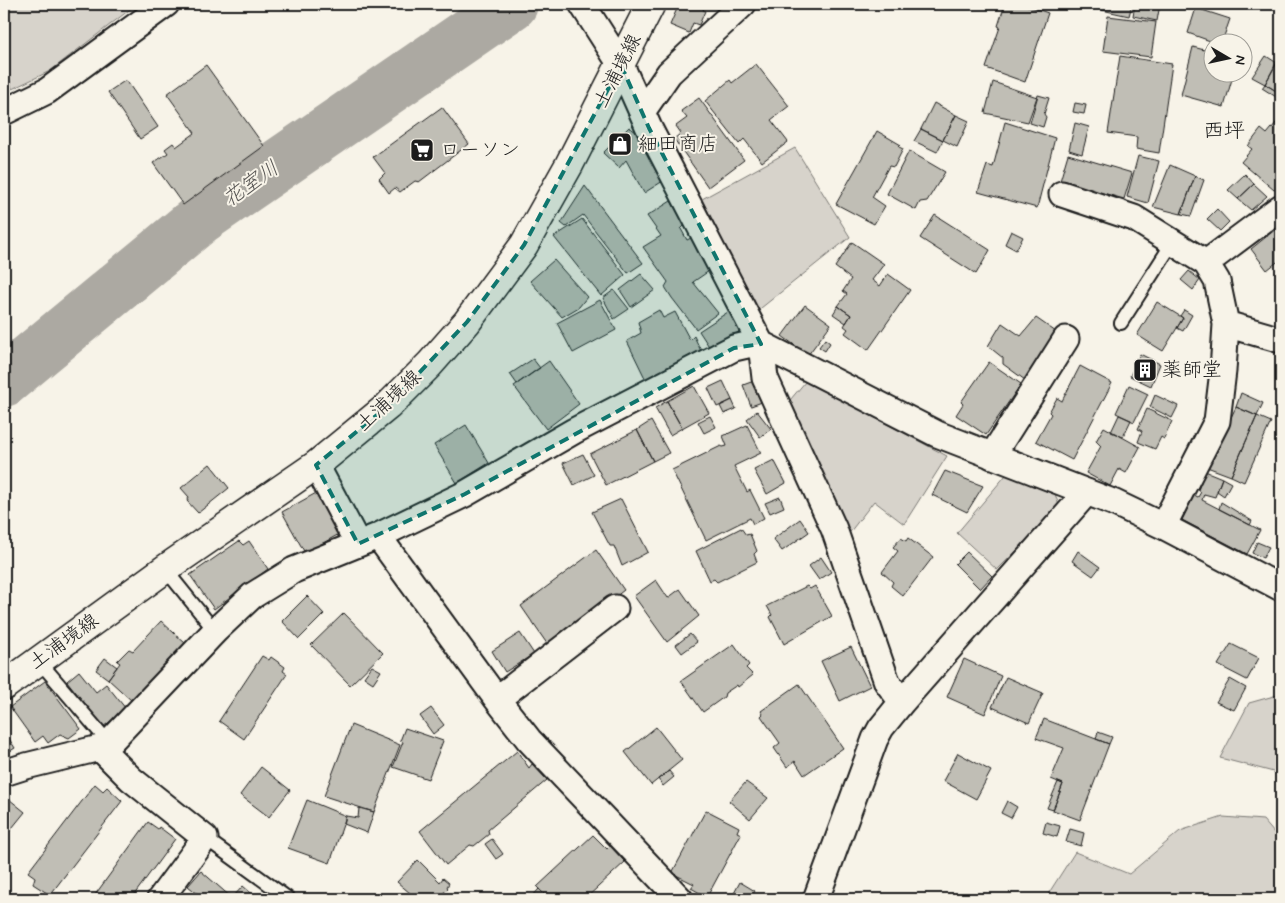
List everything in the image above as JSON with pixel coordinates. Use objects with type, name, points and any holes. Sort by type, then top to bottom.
[{"type":"main road","name":"土浦境線","points":[[4,686],[165,569],[316,465],[388,406],[430,364],[467,322],[524,244],[570,165],[651,4]]},
{"type":"street","points":[[4,112],[48,92],[166,4]]},
{"type":"street","points":[[582,4],[621,65],[642,112],[761,344],[765,378],[834,529],[888,682],[902,702]]},
{"type":"street","points":[[642,112],[669,73],[743,4]]},
{"type":"street","points":[[1062,194],[1134,218],[1206,263],[1217,281],[1226,324],[1223,371],[1216,421],[1163,526]]},
{"type":"street","points":[[1206,263],[1281,208]]},
{"type":"street","points":[[1226,324],[1281,340]]},
{"type":"street","points":[[992,456],[1066,339]]},
{"type":"street","points":[[4,773],[104,745],[215,631],[252,596],[294,570],[368,540],[466,494],[574,432],[734,348],[747,345],[761,344],[937,434],[1115,503],[1281,588]]},
{"type":"street","points":[[316,465],[368,540],[529,740],[680,899]]},
{"type":"street","points":[[816,899],[874,739],[881,728],[1087,492]]},
{"type":"street","points":[[496,698],[615,608]]},
{"type":"street","points":[[104,745],[131,779],[205,838],[160,899]]},
{"type":"lane","points":[[1121,323],[1173,242]]},
{"type":"lane","points":[[165,569],[215,631]]},
{"type":"lane","points":[[39,661],[104,745]]},
{"type":"lane","points":[[205,838],[288,899]]},
{"type":"highlighted area","points":[[621,65],[649,128],[761,344],[734,348],[465,494],[358,544],[316,465],[388,406],[467,322],[524,245]]},
{"type":"shaded area","points":[[4,4],[137,4],[50,71],[12,89],[4,55]]},
{"type":"shaded area","points":[[795,148],[850,237],[756,312],[702,199]]},
{"type":"shaded area","points":[[806,381],[947,456],[904,524],[874,501],[850,532],[785,406]]},
{"type":"shaded area","points":[[1006,475],[1055,494],[1060,508],[997,570],[957,533]]},
{"type":"shaded area","points":[[1281,694],[1281,774],[1220,758],[1249,703]]},
{"type":"shaded area","points":[[1223,817],[1263,820],[1281,841],[1281,899],[1045,899],[1075,852],[1129,874],[1180,831]]},
{"type":"building","points":[[679,4],[706,4],[699,25],[693,23],[689,33],[670,25]]},
{"type":"building","points":[[1005,4],[1023,4],[1048,13],[1025,82],[986,68],[1000,27],[998,26]]},
{"type":"building","points":[[1103,4],[1132,4],[1129,16],[1102,10]]},
{"type":"building","points":[[1135,4],[1160,4],[1157,21],[1133,16]]},
{"type":"building","points":[[1196,8],[1230,19],[1225,32],[1202,32],[1202,38],[1188,33]]},
{"type":"building","points":[[1108,16],[1156,22],[1151,57],[1103,51]]},
{"type":"building","points":[[1193,47],[1202,49],[1202,82],[1231,82],[1224,107],[1181,95]]},
{"type":"building","points":[[1120,56],[1172,64],[1159,153],[1136,149],[1137,137],[1108,133]]},
{"type":"building","points":[[1266,56],[1277,63],[1265,84],[1252,77]]},
{"type":"building","points":[[1279,58],[1281,59],[1281,94],[1265,84]]},
{"type":"building","points":[[756,64],[789,106],[771,120],[788,142],[762,162],[744,139],[739,144],[705,101],[730,80],[732,83]]},
{"type":"building","points":[[206,65],[264,146],[183,205],[153,163],[168,153],[165,149],[173,143],[176,147],[195,133],[167,94]]},
{"type":"building","points":[[126,80],[158,127],[140,139],[108,92]]},
{"type":"building","points":[[993,82],[1037,97],[1028,122],[985,113]]},
{"type":"building","points":[[1265,84],[1281,94],[1281,100],[1262,88]]},
{"type":"building","points":[[1038,95],[1049,98],[1044,114],[1046,117],[1043,127],[1030,123]]},
{"type":"building","points":[[699,98],[744,160],[708,187],[674,139],[681,133],[676,126],[687,118],[681,111]]},
{"type":"building","points":[[934,103],[956,115],[943,140],[921,129]]},
{"type":"building","points":[[1075,103],[1086,105],[1084,114],[1073,112]]},
{"type":"building","name":"ローソン","points":[[442,107],[469,144],[419,182],[415,181],[400,192],[395,188],[389,193],[379,179],[385,173],[373,157]]},
{"type":"building","points":[[956,115],[969,121],[957,147],[943,140]]},
{"type":"building","points":[[1281,117],[1281,188],[1274,190],[1241,162],[1252,149],[1248,146],[1261,129],[1267,134]]},
{"type":"building","points":[[1005,122],[1055,138],[1037,208],[978,192],[987,165],[993,167]]},
{"type":"building","points":[[1075,123],[1089,127],[1082,154],[1069,150]]},
{"type":"building","points":[[629,127],[639,134],[645,143],[641,148],[650,156],[663,181],[644,193],[626,160],[619,168],[603,153]]},
{"type":"building","points":[[921,129],[943,140],[937,152],[914,141]]},
{"type":"building","points":[[877,131],[901,145],[899,147],[903,149],[894,167],[889,166],[872,197],[885,206],[874,224],[836,204]]},
{"type":"building","points":[[909,151],[945,172],[927,201],[920,202],[916,210],[887,194]]},
{"type":"building","points":[[1068,154],[1132,173],[1124,199],[1060,181]]},
{"type":"building","points":[[1138,156],[1159,161],[1148,203],[1127,197]]},
{"type":"building","points":[[1170,165],[1195,176],[1181,214],[1153,207]]},
{"type":"building","points":[[1245,174],[1254,184],[1238,199],[1228,190]]},
{"type":"building","points":[[1195,176],[1204,180],[1191,216],[1181,214]]},
{"type":"building","points":[[1254,184],[1267,196],[1251,210],[1238,199]]},
{"type":"building","points":[[585,186],[643,263],[628,273],[583,215],[566,227],[561,223]]},
{"type":"building","points":[[671,201],[685,225],[681,229],[687,240],[691,238],[709,271],[693,282],[718,313],[696,329],[672,298],[665,287],[668,282],[643,247],[661,236],[647,216]]},
{"type":"building","points":[[1217,209],[1229,222],[1220,231],[1207,219]]},
{"type":"building","points":[[935,215],[990,250],[976,274],[920,238]]},
{"type":"building","points":[[582,219],[625,275],[601,296],[554,237]]},
{"type":"building","points":[[1281,225],[1281,259],[1267,270],[1251,249]]},
{"type":"building","points":[[1011,231],[1023,237],[1016,250],[1005,244]]},
{"type":"building","points":[[852,242],[884,264],[872,280],[880,286],[888,274],[910,290],[868,350],[845,333],[848,329],[844,326],[851,315],[838,306],[847,294],[843,291],[851,279],[835,267]]},
{"type":"building","points":[[554,260],[587,297],[579,307],[562,317],[530,281]]},
{"type":"building","points":[[1189,271],[1200,280],[1193,290],[1181,280]]},
{"type":"building","points":[[641,274],[655,290],[631,307],[620,290]]},
{"type":"building","points":[[614,290],[629,309],[614,319],[603,298]]},
{"type":"building","points":[[600,300],[616,330],[573,353],[557,323]]},
{"type":"building","points":[[1157,302],[1183,318],[1163,351],[1137,335]]},
{"type":"building","points":[[805,305],[831,324],[808,355],[782,336]]},
{"type":"building","points":[[838,306],[851,315],[846,323],[833,314]]},
{"type":"building","points":[[659,310],[663,318],[675,312],[690,340],[694,336],[701,351],[646,380],[627,341],[641,333],[638,322]]},
{"type":"building","points":[[731,310],[742,330],[710,348],[699,331]]},
{"type":"building","points":[[1184,310],[1192,315],[1183,331],[1177,328],[1183,318],[1180,316]]},
{"type":"building","points":[[1036,318],[1056,332],[1025,380],[1003,364],[1003,358],[988,346],[1002,323],[1021,336]]},
{"type":"building","points":[[825,339],[830,343],[825,351],[819,347]]},
{"type":"building","name":"薬師堂","points":[[1140,354],[1160,364],[1151,386],[1130,376]]},
{"type":"building","points":[[533,359],[540,368],[517,384],[510,374]]},
{"type":"building","points":[[549,361],[579,404],[546,429],[514,386]]},
{"type":"building","points":[[989,362],[1021,384],[986,435],[956,415],[963,404],[961,402]]},
{"type":"building","points":[[1080,366],[1112,383],[1072,460],[1036,441],[1051,414],[1049,412],[1057,398],[1062,401]]},
{"type":"building","points":[[723,381],[732,400],[717,407],[708,388]]},
{"type":"building","points":[[754,381],[762,402],[751,406],[743,385]]},
{"type":"building","points":[[1129,385],[1148,394],[1134,422],[1116,413]]},
{"type":"building","points":[[694,386],[709,413],[682,428],[667,401]]},
{"type":"building","points":[[1241,393],[1263,403],[1257,416],[1236,407]]},
{"type":"building","points":[[1155,395],[1178,406],[1172,418],[1150,407]]},
{"type":"building","points":[[732,400],[736,409],[724,414],[720,406]]},
{"type":"building","points":[[667,401],[682,428],[670,435],[655,408]]},
{"type":"building","points":[[1236,407],[1257,416],[1231,476],[1207,467]]},
{"type":"building","points":[[1147,409],[1172,421],[1164,439],[1161,437],[1155,449],[1138,442],[1142,431],[1138,429]]},
{"type":"building","points":[[757,411],[771,429],[760,437],[747,419]]},
{"type":"building","points":[[1119,415],[1131,420],[1123,437],[1111,432]]},
{"type":"building","points":[[710,416],[716,427],[704,433],[698,422]]},
{"type":"building","points":[[1257,416],[1271,422],[1244,482],[1231,476]]},
{"type":"building","points":[[651,421],[669,453],[653,461],[637,430]]},
{"type":"building","points":[[466,425],[489,463],[457,483],[434,445]]},
{"type":"building","points":[[747,425],[761,453],[734,466],[747,492],[750,490],[764,518],[753,524],[750,518],[706,540],[672,470],[721,446],[727,446],[723,436]]},
{"type":"building","points":[[1104,427],[1140,447],[1126,473],[1119,469],[1110,486],[1086,473],[1101,446],[1096,441]]},
{"type":"building","points":[[637,430],[653,461],[606,485],[590,454]]},
{"type":"building","points":[[583,454],[594,475],[574,485],[563,463]]},
{"type":"building","points":[[774,460],[786,483],[767,494],[754,470]]},
{"type":"building","points":[[210,464],[229,488],[198,513],[187,501],[189,497],[181,488]]},
{"type":"building","points":[[945,471],[983,486],[967,512],[932,495]]},
{"type":"building","points":[[1205,471],[1222,478],[1215,497],[1204,494],[1202,500],[1260,530],[1247,554],[1182,520],[1194,495],[1198,497],[1201,492],[1198,490]]},
{"type":"building","points":[[1222,478],[1231,483],[1224,496],[1217,491]]},
{"type":"building","points":[[318,492],[341,533],[305,553],[282,512]]},
{"type":"building","points":[[780,497],[784,507],[770,513],[765,503]]},
{"type":"building","points":[[621,499],[648,552],[622,566],[614,546],[610,546],[592,512]]},
{"type":"building","points":[[1221,502],[1252,521],[1250,525],[1219,509]]},
{"type":"building","points":[[800,519],[809,532],[782,551],[773,539]]},
{"type":"building","points":[[741,528],[746,535],[750,534],[757,551],[754,554],[757,562],[717,582],[714,579],[710,581],[696,551]]},
{"type":"building","points":[[901,538],[906,541],[908,538],[933,557],[903,596],[891,586],[893,582],[882,572],[898,551],[893,547]]},
{"type":"building","points":[[239,541],[243,545],[249,541],[268,569],[214,609],[190,575]]},
{"type":"building","points":[[1257,542],[1269,547],[1263,558],[1252,553]]},
{"type":"building","points":[[596,550],[624,590],[550,648],[521,606]]},
{"type":"building","points":[[1078,551],[1100,567],[1093,576],[1072,561]]},
{"type":"building","points":[[967,552],[992,576],[980,589],[955,564]]},
{"type":"building","points":[[821,557],[831,572],[819,580],[809,566]]},
{"type":"building","points":[[656,580],[668,598],[680,589],[699,616],[667,642],[634,596]]},
{"type":"building","points":[[807,586],[810,589],[815,586],[832,616],[784,644],[770,617],[772,615],[767,606]]},
{"type":"building","points":[[307,596],[324,614],[299,639],[282,621]]},
{"type":"building","points":[[344,613],[383,653],[350,685],[311,645]]},
{"type":"building","points":[[161,621],[186,644],[132,701],[108,679],[120,663],[117,661],[129,649],[133,651]]},
{"type":"building","points":[[520,633],[534,654],[505,672],[492,651]]},
{"type":"building","points":[[690,634],[697,642],[682,653],[676,645]]},
{"type":"building","points":[[734,644],[749,665],[746,668],[753,675],[738,687],[737,685],[725,693],[724,697],[703,712],[681,681]]},
{"type":"building","points":[[1231,644],[1259,658],[1247,680],[1218,665]]},
{"type":"building","points":[[851,647],[870,686],[840,701],[821,661]]},
{"type":"building","points":[[262,656],[269,660],[271,657],[285,667],[283,671],[287,674],[244,739],[219,721]]},
{"type":"building","points":[[105,658],[117,667],[108,679],[96,670]]},
{"type":"building","points":[[964,659],[1001,676],[985,714],[947,697]]},
{"type":"building","points":[[372,666],[381,671],[373,683],[364,677]]},
{"type":"building","points":[[79,671],[96,692],[106,684],[126,709],[103,727],[67,681]]},
{"type":"building","points":[[1006,677],[1043,693],[1029,723],[992,707]]},
{"type":"building","points":[[1230,679],[1246,688],[1234,710],[1216,702]]},
{"type":"building","points":[[45,681],[81,729],[69,738],[60,734],[48,743],[43,736],[35,742],[10,707]]},
{"type":"building","points":[[799,684],[843,748],[804,775],[795,761],[787,767],[774,748],[780,743],[761,716],[763,714],[761,711]]},
{"type":"building","points":[[431,708],[444,725],[433,734],[420,716]]},
{"type":"building","points":[[1044,719],[1109,744],[1080,820],[1053,810],[1063,784],[1051,779],[1064,748],[1036,738]]},
{"type":"building","points":[[351,725],[400,745],[374,812],[324,796]]},
{"type":"building","points":[[656,727],[682,760],[651,785],[625,752]]},
{"type":"building","points":[[405,728],[443,741],[428,779],[393,767],[403,742],[400,741]]},
{"type":"building","points":[[4,731],[15,748],[4,755]]},
{"type":"building","points":[[1098,732],[1112,737],[1109,744],[1096,739]]},
{"type":"building","points":[[517,751],[529,768],[532,764],[547,780],[488,830],[489,834],[474,846],[470,845],[446,865],[420,831]]},
{"type":"building","points":[[958,753],[991,771],[976,799],[943,781]]},
{"type":"building","points":[[261,767],[290,790],[269,817],[240,795]]},
{"type":"building","points":[[669,771],[674,777],[663,786],[658,779]]},
{"type":"building","points":[[746,782],[768,798],[750,819],[729,801]]},
{"type":"building","points":[[1058,782],[1063,784],[1053,810],[1047,808]]},
{"type":"building","points":[[95,784],[103,791],[107,787],[122,801],[50,895],[33,884],[35,877],[28,872]]},
{"type":"building","points":[[4,795],[25,812],[4,838]]},
{"type":"building","points":[[307,800],[346,816],[330,863],[288,848]]},
{"type":"building","points":[[1007,801],[1017,807],[1011,818],[1001,813]]},
{"type":"building","points":[[359,808],[374,812],[367,833],[344,824],[346,816],[358,818]]},
{"type":"building","points":[[706,810],[739,827],[737,832],[741,834],[707,897],[691,888],[694,884],[672,873]]},
{"type":"building","points":[[148,822],[158,829],[159,827],[175,839],[131,899],[92,899]]},
{"type":"building","points":[[1046,822],[1060,826],[1057,837],[1043,833]]},
{"type":"building","points":[[1070,829],[1084,833],[1081,846],[1066,842]]},
{"type":"building","points":[[593,835],[607,849],[610,846],[625,862],[585,899],[549,899],[537,887]]},
{"type":"building","points":[[492,839],[503,854],[496,859],[485,844]]},
{"type":"building","points":[[418,860],[440,882],[443,878],[449,883],[448,888],[438,899],[417,899],[397,882]]},
{"type":"building","points":[[201,871],[232,898],[243,886],[251,893],[246,899],[204,899],[188,886]]},
{"type":"building","points":[[740,882],[755,891],[750,899],[731,899]]},
{"type":"building","points":[[539,889],[549,899],[530,899]]},
{"type":"waterway","name":"花室川","points":[[4,381],[201,218],[512,4]]},
{"type":"place","name":"細田商店","points":[[620,144]]},
{"type":"place","name":"ローソン","points":[[422,150]]},
{"type":"place","name":"薬師堂","points":[[1145,370]]},
{"type":"district","name":"西坪","points":[[1224,131]]}]
